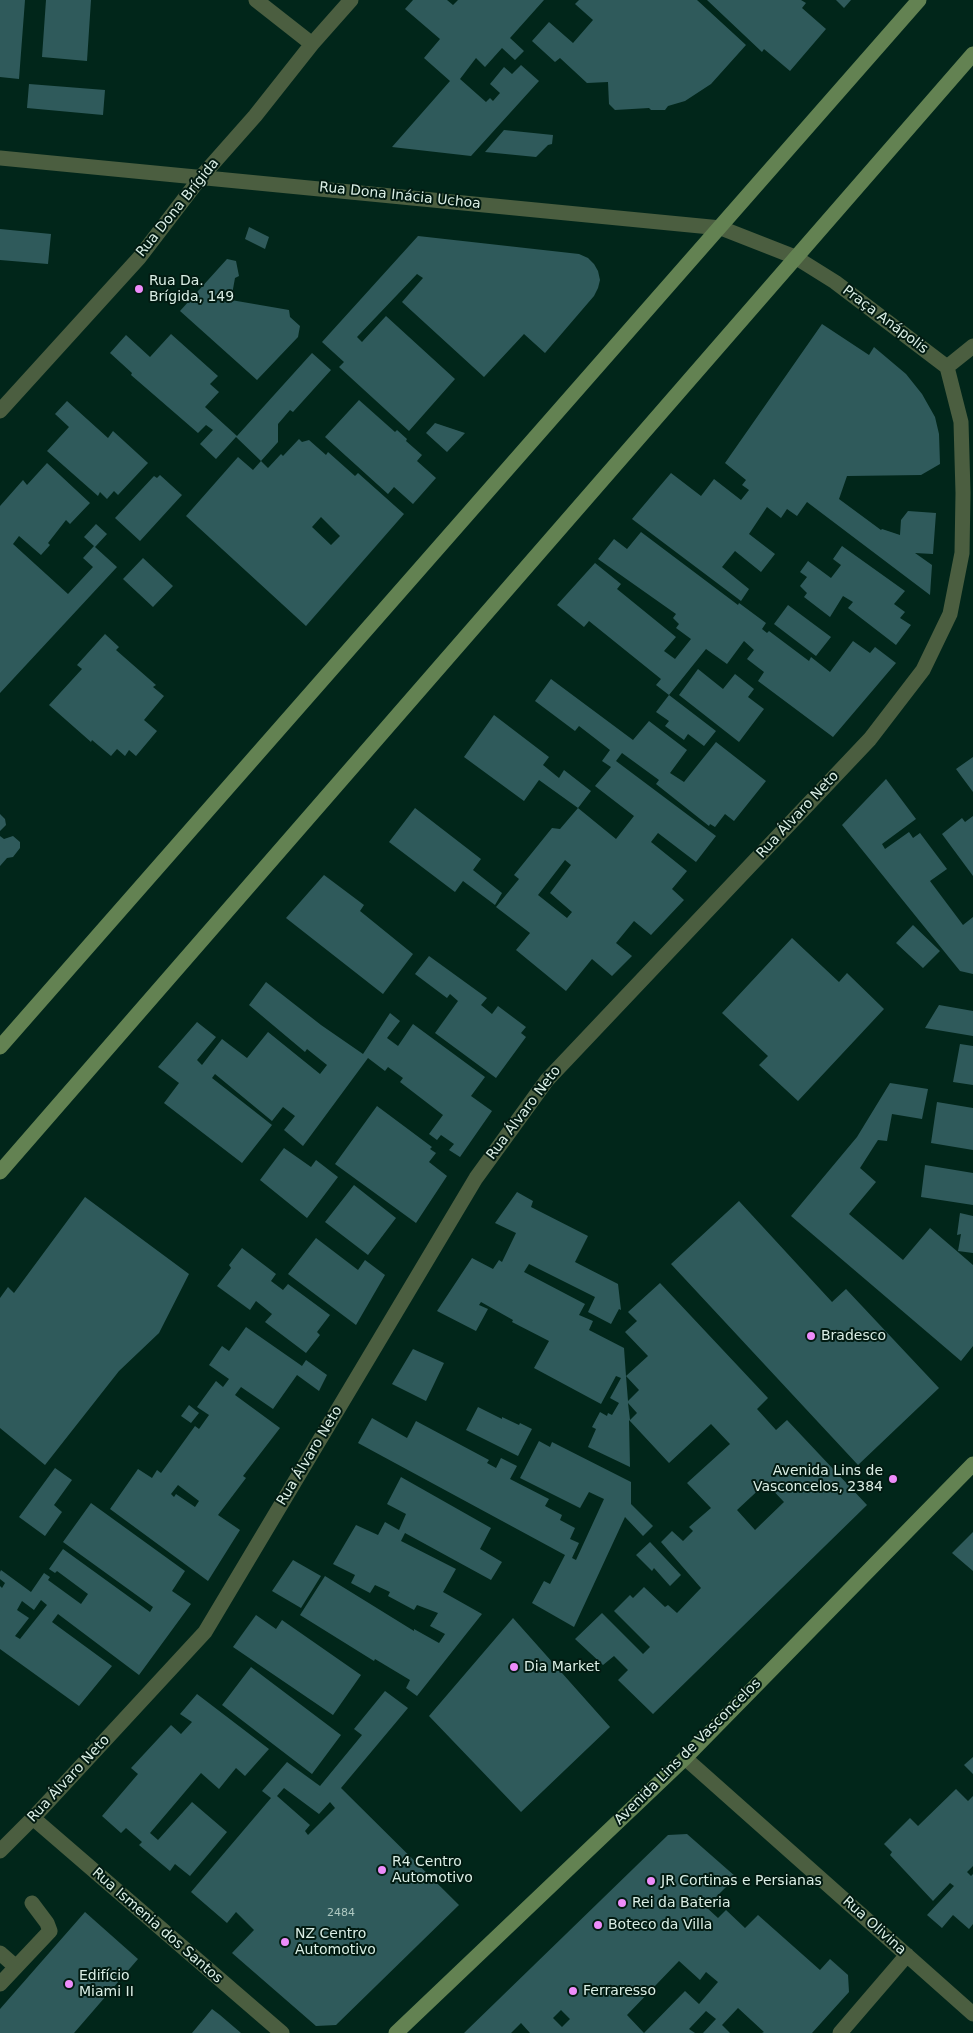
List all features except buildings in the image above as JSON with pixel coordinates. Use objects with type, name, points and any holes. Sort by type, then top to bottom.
[{"type":"street","points":[[256,0],[312,44]]},
{"type":"street","name":"Rua Dona Brígida","points":[[0,411],[139,258],[201,177],[255,116],[312,44],[351,0]]},
{"type":"street","points":[[0,1047],[721,228],[919,0]]},
{"type":"street","points":[[0,1172],[973,54]]},
{"type":"street","name":"Rua Dona Inácia Uchoa","points":[[0,158],[721,228],[795,257]]},
{"type":"street","name":"Praça Anápolis","points":[[795,257],[835,282],[947,367]]},
{"type":"street","points":[[947,367],[973,346]]},
{"type":"street","name":"Rua Álvaro Neto","points":[[0,1851],[33,1818],[205,1632],[476,1178],[547,1080],[870,739],[923,670],[950,614],[962,553],[961,422],[947,367]]},
{"type":"street","name":"Avenida Lins de Vasconcelos","points":[[396,2033],[684,1758],[973,1464]]},
{"type":"street","name":"Rua Olivina","points":[[684,1758],[973,2014]]},
{"type":"street","name":"Rua Ismenia dos Santos","points":[[33,1818],[282,2033]]},
{"type":"street","points":[[0,1984],[50,1930],[48,1923],[32,1903]]},
{"type":"street","points":[[0,1953],[16,1967]]},
{"type":"street","points":[[840,2033],[907,1955]]},
{"type":"place","name":"Rua Da. Brígida, 149","points":[[139,289]]},
{"type":"place","name":"Bradesco","points":[[811,1336]]},
{"type":"place","name":"Avenida Lins de Vasconcelos, 2384","points":[[893,1479]]},
{"type":"place","name":"Dia Market","points":[[514,1667]]},
{"type":"place","name":"R4 Centro Automotivo","points":[[382,1870]]},
{"type":"place","name":"JR Cortinas e Persianas","points":[[651,1881]]},
{"type":"place","name":"Rei da Bateria","points":[[622,1903]]},
{"type":"place","name":"Boteco da Villa","points":[[598,1925]]},
{"type":"place","name":"NZ Centro Automotivo","points":[[285,1942]]},
{"type":"place","name":"Edifício Miami II","points":[[69,1984]]},
{"type":"place","name":"Ferraresso","points":[[573,1991]]}]
